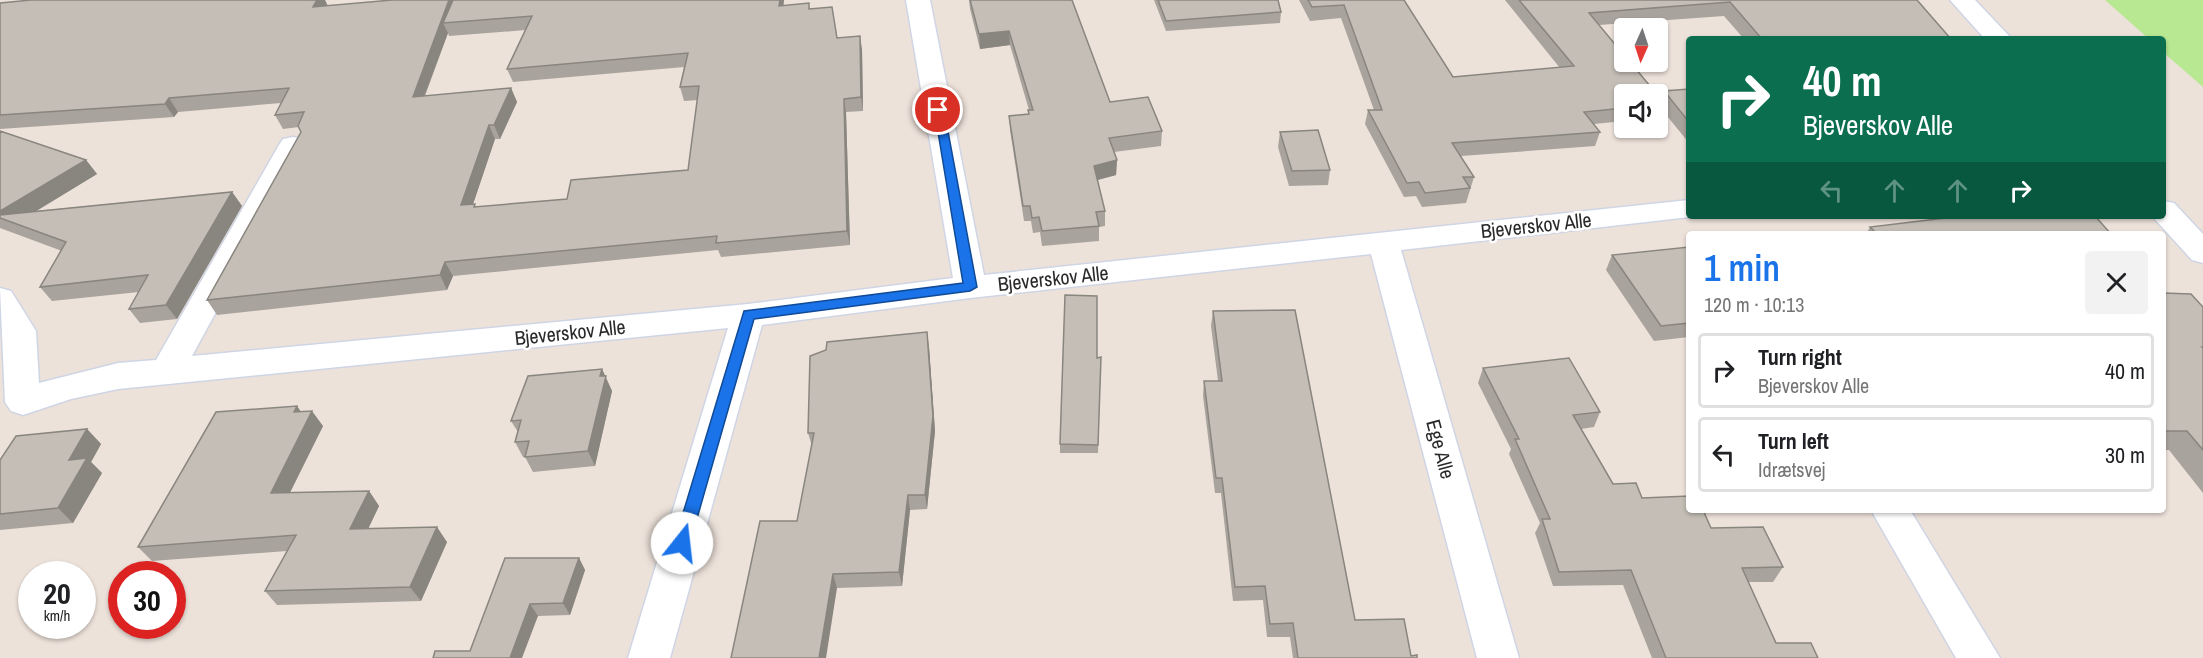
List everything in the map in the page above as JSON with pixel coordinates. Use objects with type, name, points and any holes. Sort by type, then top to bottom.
[{"type":"street","points":[[918,0],[970,287]]},
{"type":"street","points":[[1962,0],[1996,36]]},
{"type":"street","points":[[167,371],[293,146]]},
{"type":"street","name":"Bjeverskov Alle","points":[[0,299],[19,331],[11,408],[67,387],[118,376],[748,315],[970,287],[1686,209]]},
{"type":"street","points":[[2166,213],[2203,253]]},
{"type":"street","name":"Ege Alle","points":[[1383,241],[1498,658]]},
{"type":"street","points":[[649,658],[748,315]]},
{"type":"street","points":[[1892,513],[1978,658]]},
{"type":"green space","points":[[2105,0],[2203,0],[2203,87],[2166,55],[2166,36],[2146,36]]},
{"type":"building","points":[[31,0],[317,0],[313,7],[392,0],[449,0],[413,97],[511,88],[494,125],[489,125],[461,205],[475,204],[474,207],[567,199],[571,180],[688,170],[699,86],[680,87],[688,53],[507,69],[532,16],[443,23],[453,0],[780,0],[779,6],[809,3],[809,9],[832,7],[837,38],[860,36],[861,97],[844,99],[847,231],[716,243],[717,236],[445,262],[440,275],[207,300],[301,132],[298,126],[304,112],[275,115],[289,88],[169,98],[165,104],[0,115],[0,3]]},
{"type":"building","points":[[970,0],[1072,0],[1110,102],[1148,97],[1162,131],[1109,138],[1117,160],[1094,166],[1105,211],[1096,212],[1099,226],[1042,231],[1039,217],[1032,218],[1030,206],[1023,206],[1009,116],[1029,114],[1028,110],[1033,110],[1009,31],[979,34]]},
{"type":"building","points":[[1158,0],[1278,0],[1281,12],[1166,21]]},
{"type":"building","points":[[1308,0],[1404,0],[1453,77],[1574,66],[1519,0],[1917,0],[1948,36],[1759,36],[1730,2],[1589,13],[1614,43],[1614,72],[1638,72],[1649,84],[1614,84],[1614,109],[1584,112],[1600,132],[1452,143],[1474,177],[1463,177],[1470,188],[1425,193],[1419,182],[1407,183],[1368,110],[1382,110],[1344,5],[1312,7]]},
{"type":"building","points":[[1686,89],[1686,118],[1668,96],[1668,91]]},
{"type":"building","points":[[1318,130],[1330,170],[1292,171],[1280,132]]},
{"type":"building","points":[[0,131],[86,160],[0,211]]},
{"type":"building","points":[[232,192],[166,305],[129,309],[148,275],[40,287],[66,242],[0,218],[0,215]]},
{"type":"building","points":[[1937,219],[2098,219],[2108,231],[1874,231],[1870,227]]},
{"type":"building","points":[[1686,247],[1686,323],[1661,326],[1612,255]]},
{"type":"building","points":[[2166,293],[2191,294],[2203,307],[2203,450],[2187,431],[2166,431]]},
{"type":"building","points":[[1065,295],[1097,296],[1097,358],[1101,357],[1098,445],[1060,444]]},
{"type":"building","points":[[1295,310],[1355,620],[1404,619],[1411,656],[1417,655],[1417,658],[1298,658],[1293,623],[1270,624],[1265,586],[1235,587],[1222,478],[1216,478],[1204,381],[1222,381],[1213,311]]},
{"type":"building","points":[[927,332],[933,416],[925,495],[908,495],[899,572],[833,574],[819,658],[731,658],[760,521],[797,521],[814,433],[808,433],[810,356],[826,350],[827,342]]},
{"type":"building","points":[[1569,358],[1600,412],[1573,415],[1613,484],[1636,483],[1642,498],[1686,496],[1686,513],[1704,513],[1711,528],[1763,527],[1783,567],[1742,568],[1776,643],[1811,643],[1818,658],[1666,658],[1631,570],[1559,572],[1542,519],[1550,519],[1515,439],[1519,439],[1483,368]]},
{"type":"building","points":[[602,369],[600,376],[606,376],[588,451],[525,457],[529,441],[515,442],[521,420],[511,421],[528,376]]},
{"type":"building","points":[[297,406],[294,412],[312,411],[271,493],[369,491],[350,529],[437,527],[410,587],[265,591],[296,535],[138,547],[216,412]]},
{"type":"building","points":[[87,429],[69,460],[87,458],[58,508],[0,514],[0,460],[16,436]]},
{"type":"building","points":[[505,558],[579,558],[563,603],[530,604],[510,658],[433,658],[435,651],[470,651]]},
{"type":"route","points":[[682,543],[748,315],[970,287],[938,110]]}]
